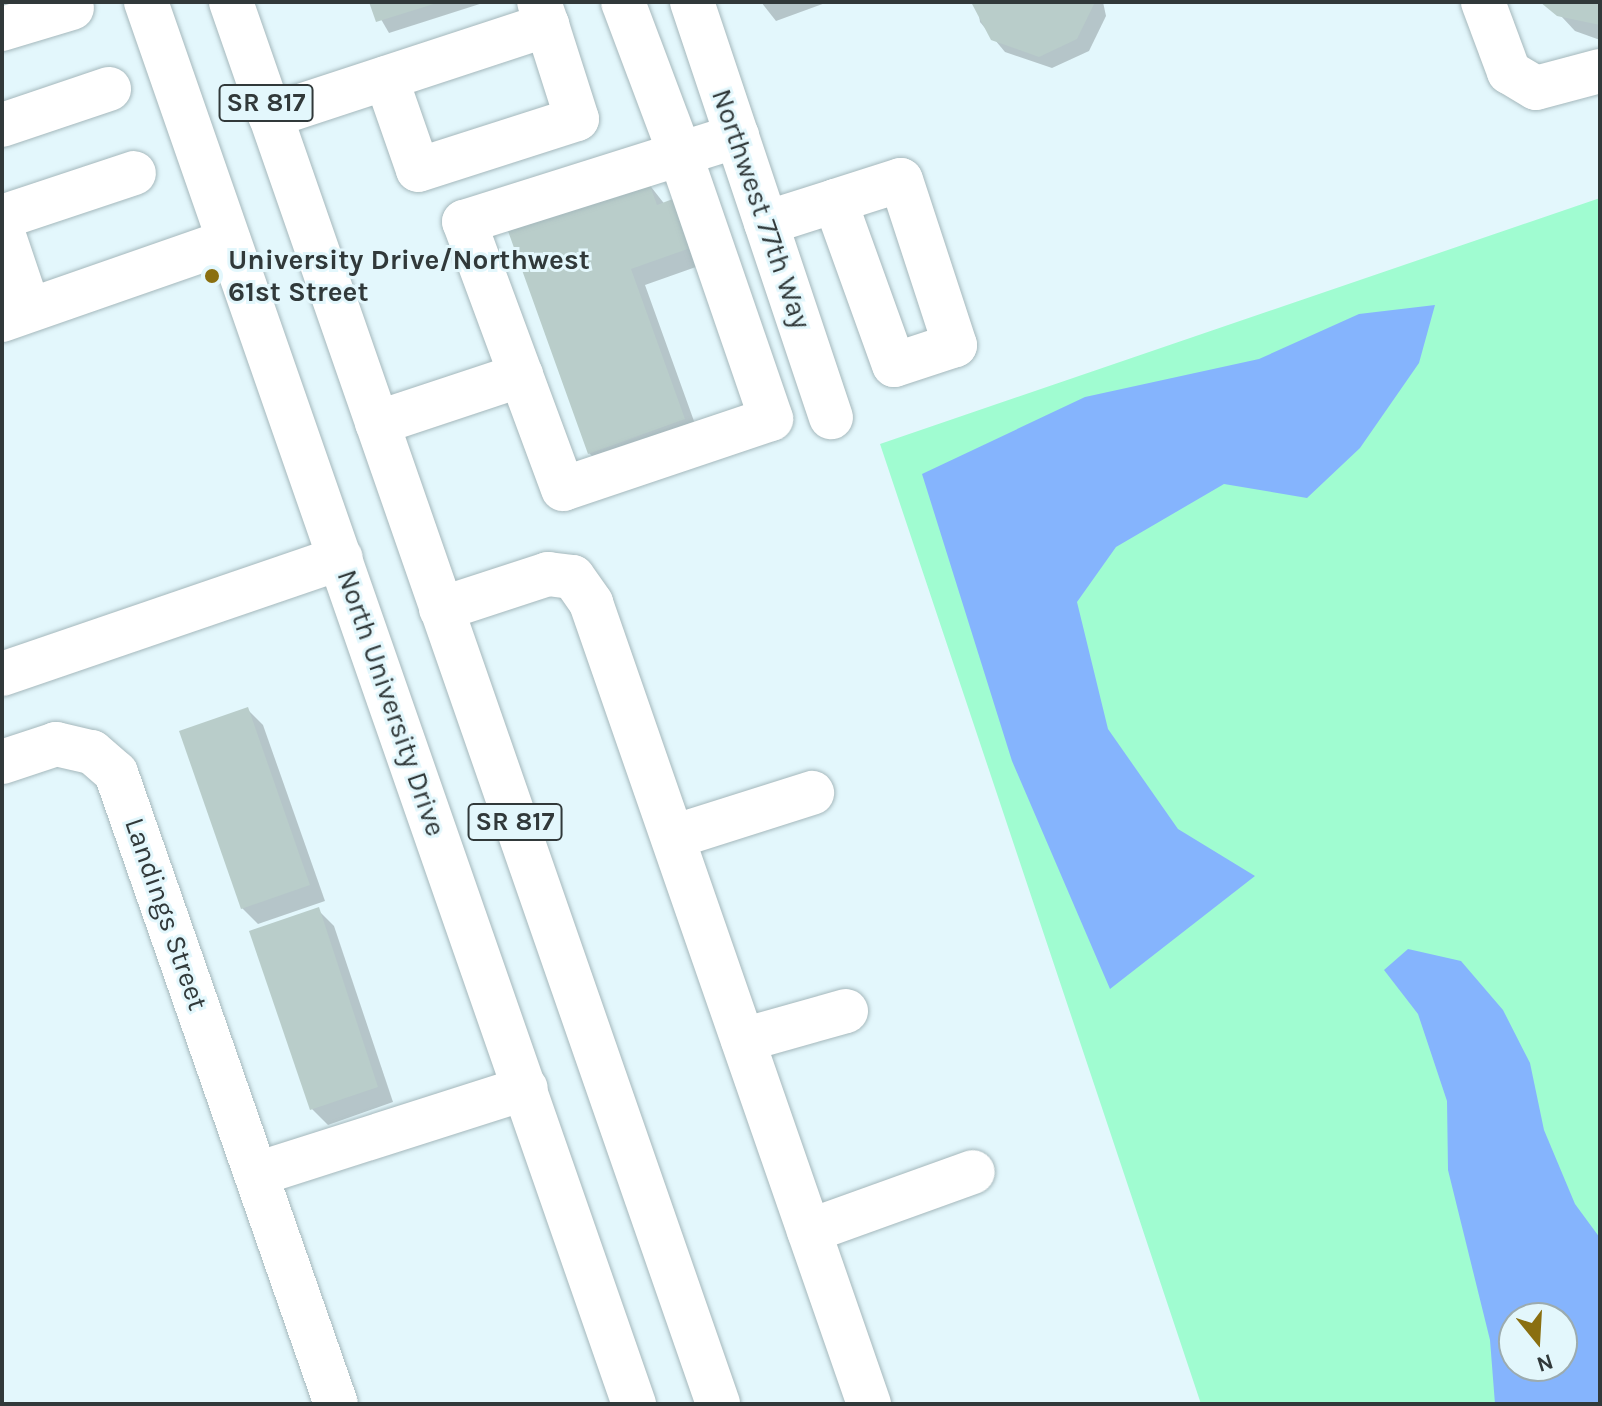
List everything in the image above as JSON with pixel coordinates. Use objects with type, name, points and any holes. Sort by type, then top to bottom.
[{"type":"main road","name":"North University Drive","points":[[146,2],[634,1404]]},
{"type":"main road","name":"SR 817","points":[[231,2],[718,1404]]},
{"type":"main road","points":[[623,2],[680,154],[771,419],[563,489],[464,222],[680,154],[737,136]]},
{"type":"main road","name":"Northwest 77th Way","points":[[692,2],[831,417]]},
{"type":"main road","points":[[1483,2],[1509,72],[1536,88],[1600,71]]},
{"type":"main road","points":[[2,29],[72,8]]},
{"type":"main road","points":[[270,116],[386,78],[543,14],[577,119],[418,170],[386,78]]},
{"type":"main road","points":[[2,125],[109,89]]},
{"type":"main road","points":[[2,217],[134,173]]},
{"type":"main road","points":[[766,223],[835,201]]},
{"type":"main road","points":[[2,230],[16,315],[229,241]]},
{"type":"main road","points":[[372,409],[516,362]]},
{"type":"main road","points":[[2,674],[341,558]]},
{"type":"main road","points":[[441,609],[548,574],[573,577],[591,603],[869,1404]]},
{"type":"main road","name":"Landings Street","points":[[2,762],[56,744],[92,752],[116,773],[336,1404]]},
{"type":"main road","points":[[673,837],[812,793]]},
{"type":"main road","points":[[743,1040],[846,1011]]},
{"type":"main road","points":[[257,1174],[526,1088]]},
{"type":"main road","points":[[809,1231],[973,1172]]},
{"type":"green space","points":[[1600,198],[1600,1404],[1201,1404],[880,444]]},
{"type":"water","points":[[1435,305],[1419,363],[1360,448],[1307,498],[1224,484],[1116,547],[1077,602],[1108,729],[1178,829],[1255,876],[1110,989],[1012,761],[922,474],[1085,397],[1259,359],[1359,314]]},
{"type":"water","points":[[1408,949],[1461,961],[1503,1010],[1530,1063],[1544,1130],[1575,1204],[1600,1238],[1600,1404],[1495,1404],[1490,1340],[1448,1170],[1447,1101],[1418,1014],[1384,970]]},
{"type":"building","points":[[369,2],[437,2],[437,3],[376,22]]},
{"type":"building","points":[[971,2],[1095,2],[1077,39],[1039,57],[991,40]]},
{"type":"building","points":[[1540,2],[1600,2],[1600,25],[1557,16]]},
{"type":"building","points":[[648,180],[657,205],[678,197],[696,246],[631,269],[685,419],[588,454],[508,231]]},
{"type":"building","points":[[248,707],[310,885],[241,909],[179,731]]},
{"type":"building","points":[[319,907],[378,1087],[310,1110],[249,931]]},
{"type":"place","name":"University Drive/Northwest 61st Street","points":[[212,276]]}]
